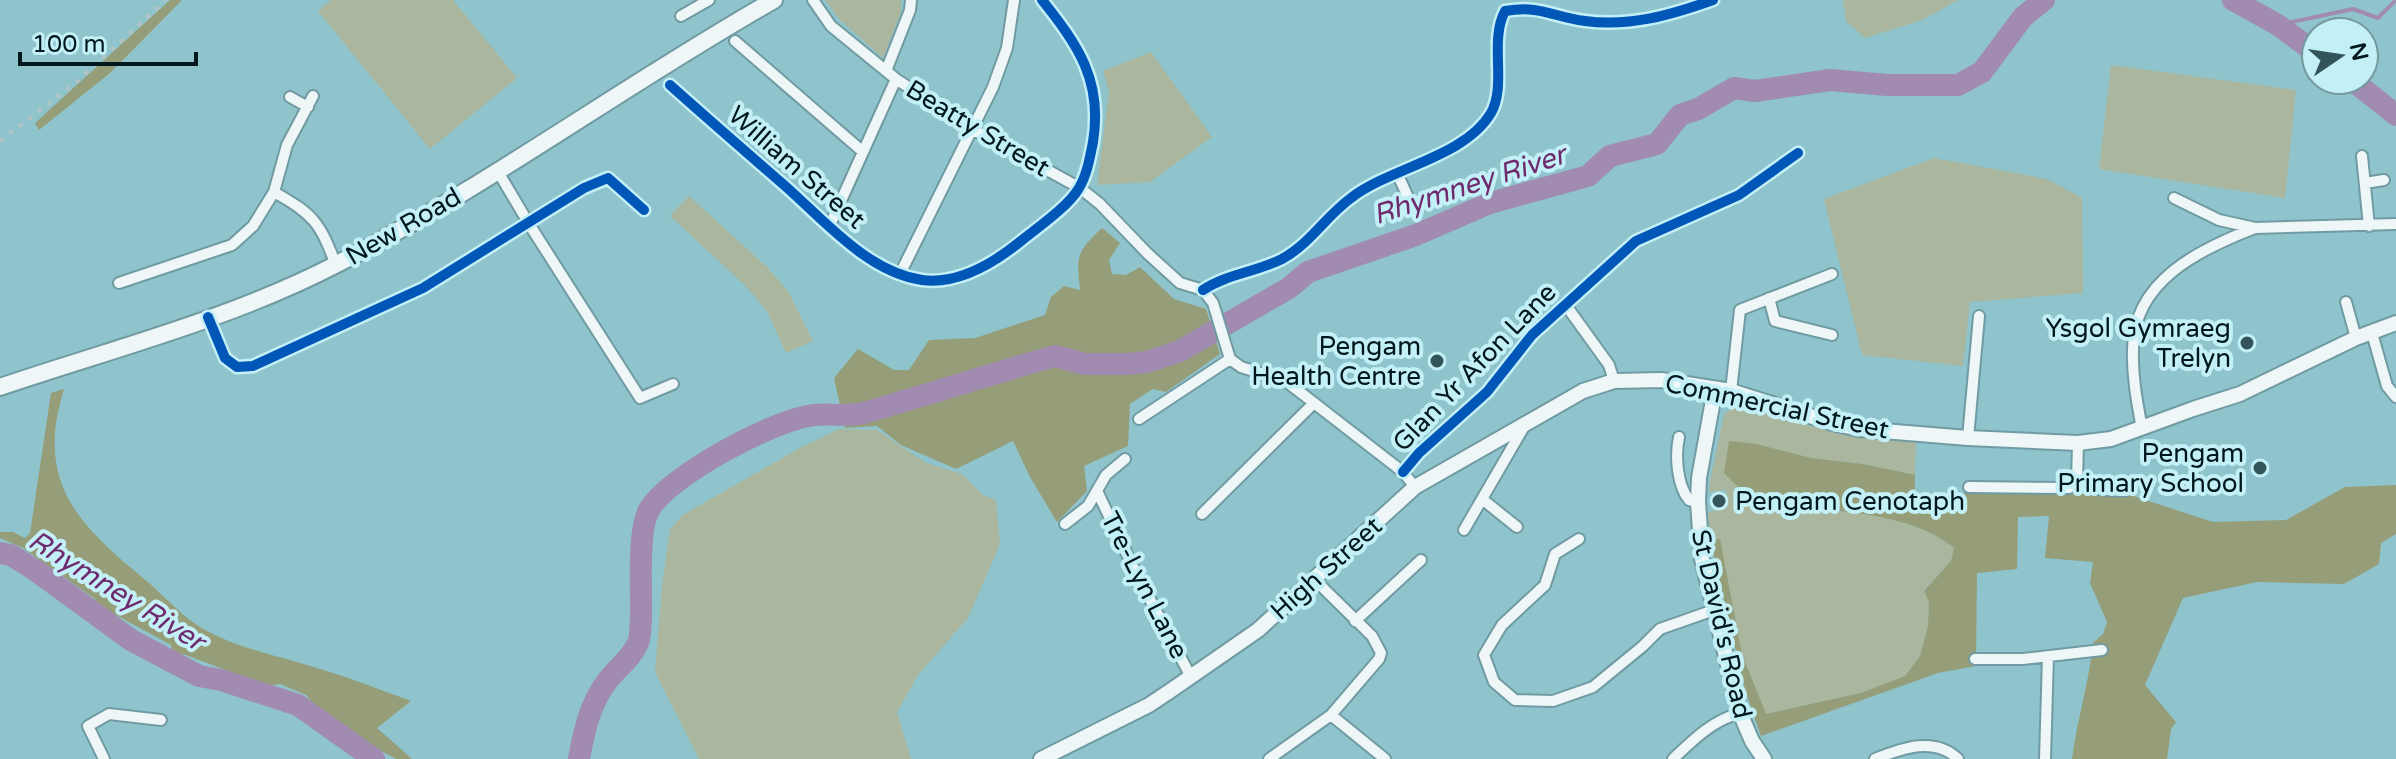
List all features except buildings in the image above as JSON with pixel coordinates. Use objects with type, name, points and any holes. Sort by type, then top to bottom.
[{"type":"main road","name":"New Road","points":[[0,387],[274,294],[336,265],[425,216],[774,0]]},
{"type":"main road","name":"Commercial Street","points":[[1614,381],[1661,380],[1731,391],[1859,429],[2078,443],[2111,439],[2240,394],[2356,338],[2396,323]]},
{"type":"main road","name":"High Street","points":[[1041,759],[1149,705],[1258,630],[1415,487],[1583,391],[1614,381]]},
{"type":"main road","name":"St David's Road","points":[[1715,389],[1699,478],[1702,559],[1740,713],[1764,759]]},
{"type":"street","points":[[681,16],[709,0]]},
{"type":"street","name":"Beatty Street","points":[[813,0],[831,26],[896,79],[972,129],[1080,188],[1180,283],[1203,290],[1213,303],[1229,354]]},
{"type":"street","points":[[886,71],[911,0]]},
{"type":"street","points":[[1014,0],[1013,18],[1001,67],[900,274],[923,280],[941,279],[960,276],[990,264],[1032,232],[1080,188],[1094,132],[1094,95],[1078,47],[1042,0]]},
{"type":"street","points":[[1203,290],[1220,279],[1280,259],[1301,246],[1351,197],[1449,149],[1482,124],[1493,110],[1498,72],[1498,25],[1505,11],[1528,7],[1585,21],[1647,21],[1713,0]]},
{"type":"street","points":[[735,41],[862,151]]},
{"type":"street","points":[[830,225],[896,79]]},
{"type":"street","name":"William Street","points":[[670,85],[863,253],[900,274]]},
{"type":"street","points":[[119,283],[232,245],[253,226],[274,192],[287,145],[310,102],[290,97]]},
{"type":"street","name":"Glan Yr Afon Lane","points":[[1403,472],[1419,453],[1487,392],[1532,335],[1636,241],[1739,195],[1798,153]]},
{"type":"street","points":[[2362,156],[2369,226]]},
{"type":"street","points":[[497,170],[640,398],[673,384]]},
{"type":"street","points":[[1397,173],[1412,206]]},
{"type":"street","points":[[208,317],[225,358],[237,367],[253,366],[423,288],[584,188],[608,178],[644,210]]},
{"type":"street","points":[[2365,183],[2384,180]]},
{"type":"street","points":[[274,192],[307,211],[323,229],[336,265]]},
{"type":"street","points":[[2174,198],[2219,220],[2255,228],[2396,224]]},
{"type":"street","points":[[2142,429],[2132,346],[2138,321],[2148,300],[2160,281],[2179,265],[2218,242],[2255,228]]},
{"type":"street","points":[[1731,391],[1740,310],[1832,274]]},
{"type":"street","points":[[1769,298],[1775,321],[1832,335]]},
{"type":"street","points":[[2346,302],[2356,338]]},
{"type":"street","points":[[1565,304],[1609,365],[1614,381]]},
{"type":"street","points":[[1968,438],[1979,316]]},
{"type":"street","points":[[2372,333],[2387,386],[2396,397]]},
{"type":"street","points":[[1139,419],[1229,354],[1241,367],[1287,382],[1403,472],[1415,487]]},
{"type":"street","points":[[1202,514],[1314,403]]},
{"type":"street","points":[[1464,530],[1526,423]]},
{"type":"street","points":[[1679,437],[1676,452],[1683,492],[1689,500],[1698,502]]},
{"type":"street","points":[[1969,487],[2069,488],[2077,481],[2078,443]]},
{"type":"street","name":"Tre-Lyn Lane","points":[[1065,524],[1088,506],[1106,475],[1125,459]]},
{"type":"street","points":[[2077,481],[2097,489],[2124,491]]},
{"type":"street","name":"Tre-Lyn Lane","points":[[1098,493],[1191,677]]},
{"type":"street","points":[[1482,499],[1517,527]]},
{"type":"street","points":[[1579,539],[1555,554],[1545,585],[1502,625],[1484,655],[1494,682],[1515,700],[1553,701],[1593,687],[1660,629],[1714,610]]},
{"type":"street","points":[[1355,621],[1421,560]]},
{"type":"street","points":[[1269,759],[1331,715],[1381,653],[1372,636],[1314,579]]},
{"type":"street","points":[[1975,659],[2102,650]]},
{"type":"street","points":[[2045,759],[2048,656]]},
{"type":"street","points":[[1673,759],[1725,717],[1740,713]]},
{"type":"street","points":[[104,759],[88,726],[109,714],[161,720]]},
{"type":"street","points":[[1331,715],[1385,759]]},
{"type":"street","points":[[1875,759],[1930,744],[1958,759]]},
{"type":"green space","points":[[170,0],[182,0],[110,73],[39,130],[35,123]]},
{"type":"green space","points":[[331,0],[453,0],[517,78],[430,149],[318,11]]},
{"type":"green space","points":[[825,0],[901,0],[901,12],[883,58],[840,20]]},
{"type":"green space","points":[[1843,0],[1958,0],[1922,20],[1865,38],[1846,21]]},
{"type":"green space","points":[[1151,52],[1212,137],[1150,182],[1097,185],[1109,92],[1103,71]]},
{"type":"green space","points":[[2111,65],[2296,90],[2285,198],[2099,169]]},
{"type":"green space","points":[[1934,158],[2047,179],[2082,198],[2083,293],[1970,302],[1963,366],[1862,355],[1824,199]]},
{"type":"green space","points":[[689,196],[767,267],[788,291],[813,341],[786,353],[767,311],[746,286],[670,216]]},
{"type":"green space","points":[[1102,228],[1120,243],[1109,260],[1112,274],[1126,275],[1140,267],[1174,299],[1206,309],[1220,354],[1166,392],[1153,389],[1130,404],[1128,446],[1084,466],[1087,491],[1057,522],[1013,441],[956,469],[901,445],[877,426],[845,428],[834,378],[858,349],[894,370],[909,370],[929,340],[975,338],[1045,315],[1051,297],[1064,286],[1080,290],[1080,254]]},
{"type":"green space","points":[[64,389],[56,423],[55,452],[60,478],[69,501],[102,542],[183,614],[218,637],[411,701],[377,728],[412,759],[396,759],[351,734],[315,706],[306,695],[280,684],[267,686],[186,655],[173,653],[171,645],[101,607],[95,599],[23,548],[0,538],[0,532],[13,532],[25,538],[30,533],[51,393]]},
{"type":"green space","points":[[1734,406],[1767,411],[1845,434],[1916,441],[1915,475],[1863,464],[1811,458],[1756,444],[1785,509],[1850,512],[1896,521],[1937,537],[1954,548],[1951,561],[1924,590],[1929,602],[1928,626],[1920,656],[1905,676],[1861,693],[1766,714],[1742,654],[1720,539],[1710,539],[1708,512],[1727,508],[1726,490],[1709,492],[1724,415]]},
{"type":"green space","points":[[839,429],[877,430],[926,463],[962,474],[983,495],[996,500],[1000,544],[968,618],[918,675],[897,712],[911,759],[699,759],[655,672],[670,529],[683,515]]},
{"type":"green space","points":[[1729,441],[1915,475],[1915,493],[1985,491],[2130,495],[2213,522],[2286,520],[2345,487],[2396,485],[2396,534],[2381,543],[2379,564],[2344,584],[2257,582],[2183,598],[2145,685],[2176,722],[2171,729],[2167,759],[2072,759],[2093,643],[2103,634],[2107,622],[2090,583],[2093,562],[2045,558],[2049,516],[2018,517],[2017,569],[1977,573],[1976,666],[1938,673],[1761,736],[1745,690],[1710,539],[1720,539],[1742,654],[1766,714],[1861,693],[1905,676],[1920,656],[1928,626],[1929,602],[1924,591],[1951,561],[1954,548],[1925,530],[1890,519],[1777,507],[1757,501],[1724,473]]},
{"type":"waterway","name":"Rhymney River","points":[[579,759],[597,698],[608,680],[632,654],[639,640],[641,547],[649,510],[677,481],[724,451],[796,419],[863,413],[1055,356],[1085,364],[1127,364],[1147,362],[1180,351],[1289,288],[1308,272],[1416,235],[1490,203],[1588,176],[1610,156],[1657,144],[1680,115],[1698,109],[1734,88],[1755,91],[1830,80],[1887,85],[1958,85],[1982,72],[2023,17],[2044,0]]},
{"type":"waterway","name":"Rhymney River","points":[[2233,0],[2300,41]]},
{"type":"waterway","points":[[2278,25],[2353,9],[2378,18],[2396,0]]},
{"type":"waterway","name":"Rhymney River","points":[[2372,96],[2396,115]]},
{"type":"waterway","name":"Rhymney River","points":[[0,553],[11,555],[35,570],[131,640],[199,676],[298,705],[374,759]]},
{"type":"railway","points":[[0,141],[73,85],[166,0]]},
{"type":"cycle path","points":[[670,85],[864,255],[902,275],[922,280],[949,279],[975,271],[1011,249],[1074,195],[1086,172],[1095,120],[1091,82],[1077,49],[1042,0]]},
{"type":"cycle path","points":[[1203,290],[1282,259],[1367,187],[1445,151],[1479,128],[1496,102],[1498,36],[1505,11],[1528,9],[1585,21],[1618,22],[1666,15],[1713,0]]},
{"type":"cycle path","points":[[1403,472],[1419,453],[1487,392],[1532,335],[1636,241],[1739,195],[1798,153]]},
{"type":"cycle path","points":[[208,317],[225,358],[237,367],[253,366],[423,288],[584,188],[608,178],[644,210]]},
{"type":"place","name":"Ysgol Gymraeg Trelyn","points":[[2247,343]]},
{"type":"place","name":"Pengam Health Centre","points":[[1437,361]]},
{"type":"place","name":"Pengam Primary School","points":[[2260,468]]},
{"type":"place","name":"Pengam Cenotaph","points":[[1719,501]]}]
